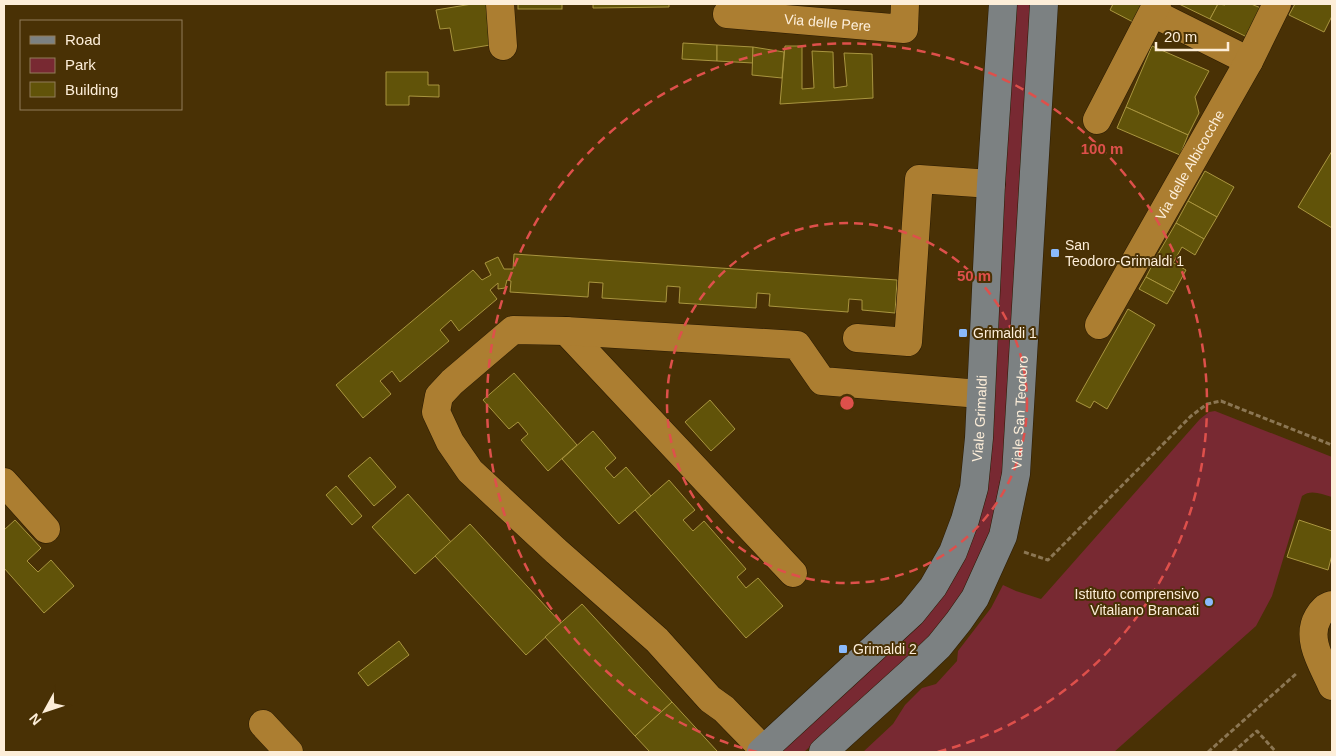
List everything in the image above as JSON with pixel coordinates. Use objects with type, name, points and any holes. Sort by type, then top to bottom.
[{"type":"main road","name":"Viale Grimaldi","points":[[762,751],[912,613],[933,587],[953,552],[965,520],[974,488],[979,438],[991,184],[1003,4]]},
{"type":"main road","name":"Viale San Teodoro","points":[[823,752],[939,646],[975,598],[1003,536],[1016,474],[1044,4]]},
{"type":"street","points":[[500,4],[503,46]]},
{"type":"street","name":"Via delle Pere","points":[[726,14],[904,29],[905,4]]},
{"type":"street","name":"Via delle Albicocche","points":[[1099,325],[1249,61],[1277,4]]},
{"type":"street","points":[[1097,120],[1155,8],[1249,61]]},
{"type":"street","points":[[857,338],[908,342],[919,179],[991,184]]},
{"type":"street","points":[[762,751],[724,709],[710,699],[657,640],[556,551],[470,471],[450,442],[436,412],[439,396],[452,382],[513,330],[566,331],[797,345],[822,381],[980,394]]},
{"type":"street","points":[[566,331],[793,572]]},
{"type":"street","points":[[4,482],[46,529]]},
{"type":"street","points":[[1332,605],[1326,606],[1316,619],[1312,634],[1318,654],[1332,686]]},
{"type":"street","points":[[263,724],[289,752]]},
{"type":"path","points":[[1048,560],[1178,429],[1207,404],[1221,401],[1332,445]]},
{"type":"path","points":[[1208,752],[1318,654]]},
{"type":"path","points":[[1233,752],[1257,731],[1276,752]]},
{"type":"green space","points":[[1017,4],[1031,4],[1002,494],[991,530],[977,566],[956,604],[932,633],[804,752],[780,752],[965,557],[1004,185]]},
{"type":"green space","name":"Istituto comprensivo Vitaliano Brancati","points":[[1215,411],[1332,457],[1332,497],[1313,492],[1302,496],[1272,596],[1256,626],[1114,752],[863,752],[893,724],[905,705],[922,688],[936,684],[957,661],[958,651],[991,608],[1003,585],[1041,599],[1200,419],[1209,412]]},
{"type":"building","points":[[472,4],[489,4],[496,44],[454,51],[450,28],[440,29],[436,10]]},
{"type":"building","points":[[518,4],[562,4],[562,9],[518,9]]},
{"type":"building","points":[[593,4],[669,4],[669,7],[593,8]]},
{"type":"building","points":[[1113,4],[1142,4],[1133,22],[1110,10]]},
{"type":"building","points":[[1179,4],[1218,4],[1210,19]]},
{"type":"building","points":[[1218,4],[1251,4],[1261,8],[1247,37],[1210,19]]},
{"type":"building","points":[[1295,4],[1332,5],[1332,16],[1324,32],[1289,15]]},
{"type":"building","points":[[683,43],[717,45],[717,61],[682,59]]},
{"type":"building","points":[[717,45],[753,47],[753,63],[717,61]]},
{"type":"building","points":[[785,46],[802,46],[802,89],[814,88],[812,51],[833,52],[834,88],[847,86],[844,53],[872,54],[873,98],[780,104]]},
{"type":"building","points":[[1152,46],[1209,71],[1195,97],[1199,113],[1188,135],[1126,107]]},
{"type":"building","points":[[753,47],[784,52],[782,78],[752,75]]},
{"type":"building","points":[[386,72],[428,72],[428,85],[439,85],[439,97],[409,96],[409,105],[386,105]]},
{"type":"building","points":[[1126,107],[1188,135],[1180,155],[1117,128]]},
{"type":"building","points":[[1332,151],[1332,228],[1298,207]]},
{"type":"building","points":[[1205,171],[1234,187],[1217,217],[1188,201]]},
{"type":"building","points":[[1188,201],[1217,217],[1204,239],[1176,223]]},
{"type":"building","points":[[1176,223],[1204,239],[1195,255],[1182,247],[1173,263],[1158,254]]},
{"type":"building","points":[[514,254],[897,280],[895,313],[862,310],[862,300],[849,299],[848,312],[769,306],[770,294],[757,293],[756,308],[679,303],[680,287],[667,286],[666,302],[602,298],[603,283],[589,282],[588,297],[510,292],[511,281],[507,280],[505,288],[498,289],[498,283],[490,290],[497,299],[459,331],[451,320],[440,330],[449,341],[400,382],[392,371],[380,381],[391,394],[363,418],[336,385],[473,270],[482,280],[491,275],[485,263],[498,257],[504,269],[513,269]]},
{"type":"building","points":[[1158,254],[1186,270],[1174,292],[1146,277]]},
{"type":"building","points":[[1146,277],[1174,292],[1167,304],[1139,289]]},
{"type":"building","points":[[1128,309],[1155,325],[1107,409],[1094,401],[1090,408],[1076,401]]},
{"type":"building","points":[[514,373],[577,445],[548,471],[521,440],[528,434],[518,422],[509,429],[483,400]]},
{"type":"building","points":[[710,400],[735,429],[711,451],[685,422]]},
{"type":"building","points":[[593,431],[616,458],[605,468],[614,478],[626,467],[651,496],[619,524],[562,459]]},
{"type":"building","points":[[370,457],[396,487],[374,506],[348,476]]},
{"type":"building","points":[[669,480],[695,510],[683,520],[693,531],[704,521],[746,569],[737,577],[746,588],[758,578],[783,606],[746,638],[635,510]]},
{"type":"building","points":[[336,486],[362,516],[352,525],[326,495]]},
{"type":"building","points":[[408,494],[451,542],[415,574],[372,527]]},
{"type":"building","points":[[15,520],[41,548],[27,561],[38,572],[51,560],[74,586],[44,613],[4,568],[4,530]]},
{"type":"building","points":[[1299,520],[1332,531],[1332,555],[1328,570],[1287,557]]},
{"type":"building","points":[[470,524],[561,623],[526,655],[435,556]]},
{"type":"building","points":[[582,604],[672,702],[635,736],[545,637]]},
{"type":"building","points":[[399,641],[409,655],[368,686],[358,673]]},
{"type":"building","points":[[672,702],[716,752],[650,752],[635,736]]},
{"type":"place","name":"San Teodoro-Grimaldi 1","points":[[1055,253]]},
{"type":"place","name":"Grimaldi 1","points":[[963,333]]},
{"type":"place","name":"Istituto comprensivo Vitaliano Brancati","points":[[1209,602]]},
{"type":"place","name":"Grimaldi 2","points":[[843,649]]}]
